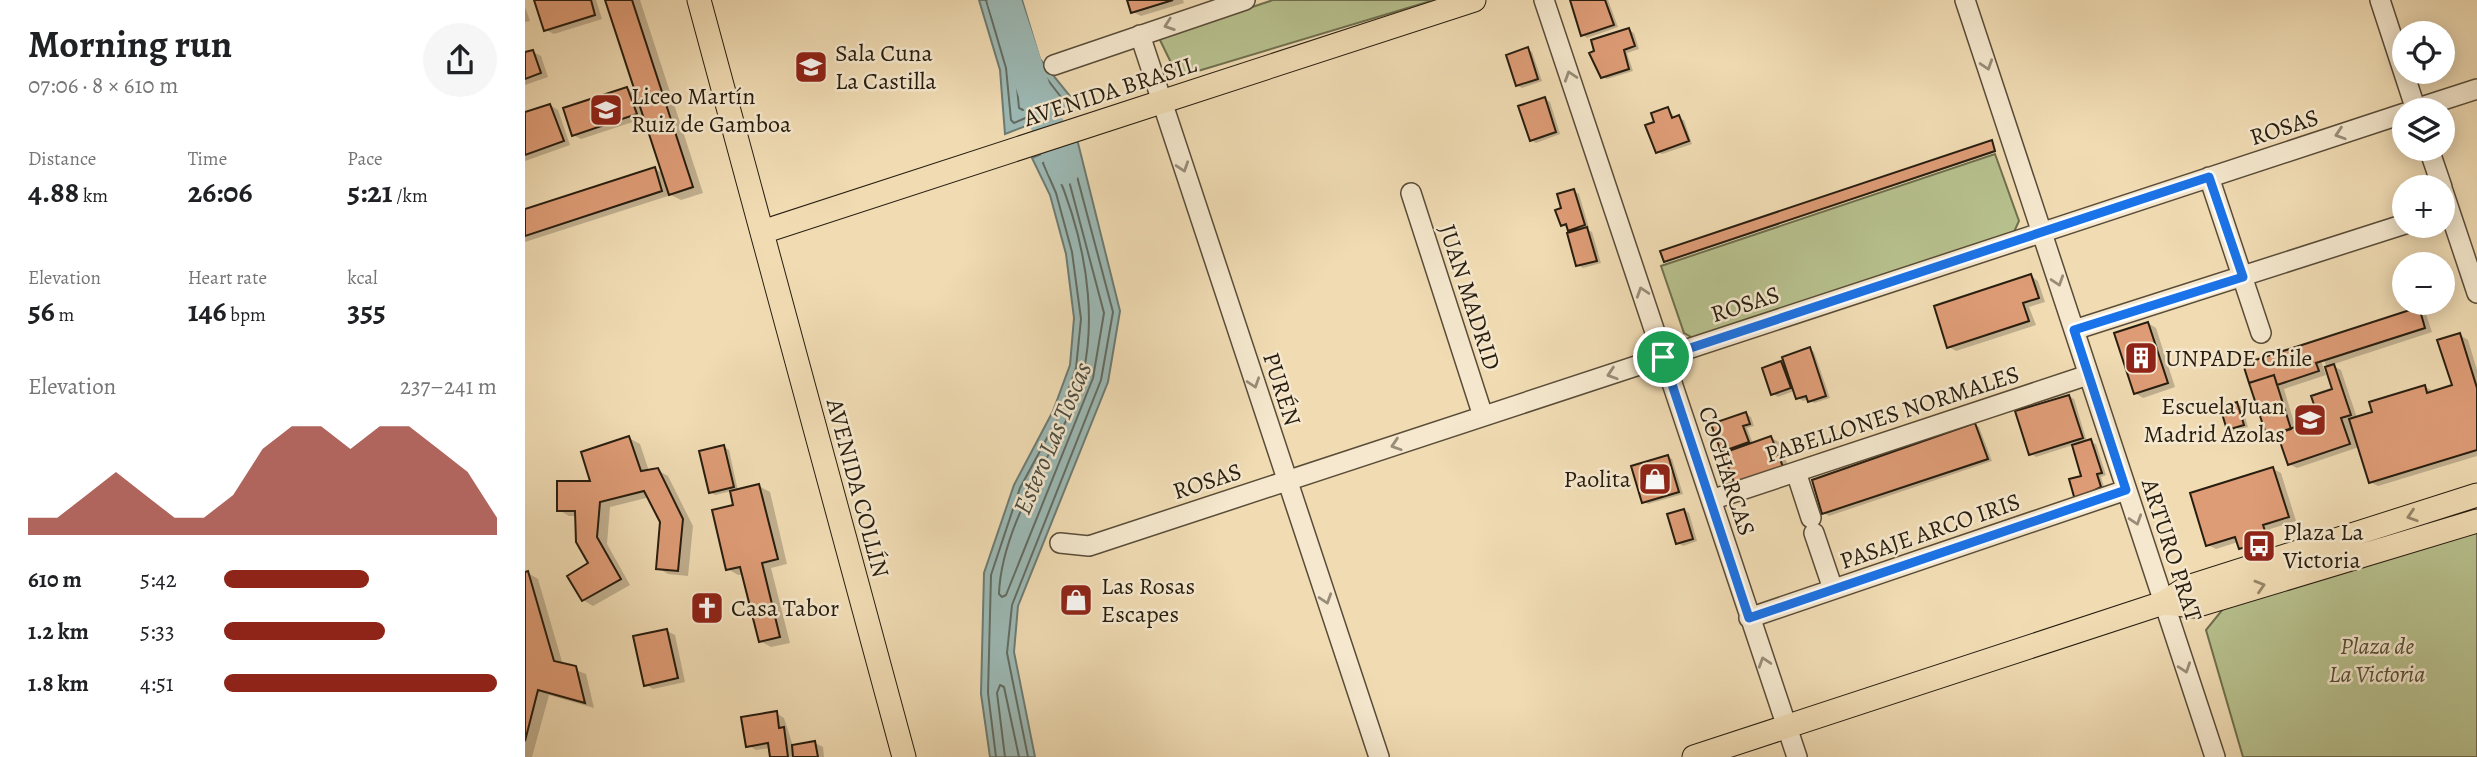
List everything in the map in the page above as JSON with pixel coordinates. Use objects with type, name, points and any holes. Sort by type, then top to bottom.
[{"type":"main road","name":"AVENIDA COLLÍN","points":[[699,0],[904,757]]},
{"type":"main road","name":"AVENIDA BRASIL","points":[[762,232],[1474,0]]},
{"type":"main road","points":[[1694,757],[2163,603],[2188,587],[2477,495]]},
{"type":"main road","points":[[2163,603],[2195,606],[2477,520]]},
{"type":"street","name":"AVENIDA BRASIL","points":[[1054,65],[1245,0]]},
{"type":"street","name":"COCHARCAS","points":[[1544,0],[1797,757]]},
{"type":"street","name":"ARTURO PRAT","points":[[1965,0],[2215,757]]},
{"type":"street","points":[[2380,0],[2408,98]]},
{"type":"street","name":"PURÉN","points":[[1140,35],[1378,757]]},
{"type":"street","name":"ROSAS","points":[[2450,98],[2477,89]]},
{"type":"street","name":"ROSAS","points":[[1060,543],[1089,546],[2392,118]]},
{"type":"street","points":[[2209,177],[2261,333]]},
{"type":"street","name":"JUAN MADRID","points":[[1411,193],[1483,416]]},
{"type":"street","points":[[2074,330],[2392,228]]},
{"type":"street","points":[[2455,231],[2477,293]]},
{"type":"street","name":"PABELLONES NORMALES","points":[[1711,500],[2088,374]]},
{"type":"street","points":[[1796,472],[1833,589]]},
{"type":"street","name":"PASAJE ARCO IRIS","points":[[1749,618],[2126,490]]},
{"type":"green space","points":[[1273,0],[1434,0],[1178,77],[1159,38]]},
{"type":"green space","points":[[1995,154],[2019,221],[2014,232],[1693,338],[1684,333],[1661,266]]},
{"type":"green space","name":"Plaza de La Victoria","points":[[2477,526],[2477,757],[2243,757],[2206,630],[2227,604]]},
{"type":"water","points":[[979,0],[1022,0],[1040,59],[1078,106],[1005,134],[1000,70]]},
{"type":"water","points":[[1077,139],[1120,311],[1108,382],[1018,606],[1014,652],[1035,757],[990,757],[981,694],[984,573],[1014,485],[1053,411],[1070,365],[1074,318],[1066,254],[1050,195],[1032,158]]},
{"type":"building","points":[[534,0],[591,0],[595,15],[544,31]]},
{"type":"building","points":[[605,0],[632,0],[693,187],[669,195]]},
{"type":"building","points":[[1127,0],[1173,0],[1131,13]]},
{"type":"building","points":[[1570,0],[1605,0],[1614,25],[1581,36]]},
{"type":"building","points":[[1629,28],[1635,46],[1624,50],[1629,69],[1601,78],[1589,53],[1594,51],[1591,40]]},
{"type":"building","points":[[1528,47],[1538,79],[1516,86],[1506,55]]},
{"type":"building","points":[[533,50],[541,73],[525,79],[525,52]]},
{"type":"building","points":[[627,87],[637,114],[572,136],[563,108]]},
{"type":"building","points":[[1545,97],[1556,132],[1530,141],[1518,106]]},
{"type":"building","points":[[550,104],[564,141],[525,155],[525,112]]},
{"type":"building","points":[[1668,107],[1672,118],[1679,115],[1689,141],[1656,153],[1645,125],[1654,122],[1651,113]]},
{"type":"building","points":[[1992,140],[1995,151],[1664,262],[1660,251]]},
{"type":"building","points":[[655,167],[662,191],[525,236],[525,209]]},
{"type":"building","points":[[1574,189],[1585,225],[1568,231],[1566,224],[1561,226],[1555,210],[1561,208],[1557,194]]},
{"type":"building","points":[[1587,227],[1597,261],[1576,266],[1567,233]]},
{"type":"building","points":[[2031,274],[2039,298],[2023,303],[2029,321],[1947,348],[1934,306]]},
{"type":"building","points":[[2394,315],[2421,315],[2425,328],[2316,363],[2319,371],[2277,385],[2274,375],[2249,383],[2243,364]]},
{"type":"building","name":"UNPADE Chile","points":[[2148,322],[2168,383],[2134,394],[2114,333]]},
{"type":"building","points":[[2460,333],[2477,388],[2477,450],[2369,483],[2349,419],[2372,412],[2369,402],[2425,385],[2427,393],[2452,385],[2437,340]]},
{"type":"building","points":[[1810,347],[1826,396],[1808,402],[1806,396],[1796,399],[1782,357]]},
{"type":"building","points":[[1781,361],[1791,388],[1771,395],[1762,368]]},
{"type":"building","points":[[2334,364],[2351,415],[2341,418],[2350,444],[2288,465],[2277,433],[2319,419],[2311,396],[2332,389],[2325,367]]},
{"type":"building","points":[[2274,375],[2291,429],[2267,437],[2249,383]]},
{"type":"building","points":[[2069,395],[2083,438],[2029,455],[2015,411]]},
{"type":"building","points":[[2237,402],[2244,425],[2227,430],[2220,407]]},
{"type":"building","points":[[1746,412],[1750,424],[1743,426],[1749,442],[1721,452],[1711,424]]},
{"type":"building","points":[[1975,423],[1988,459],[1822,514],[1812,480]]},
{"type":"building","points":[[629,436],[641,471],[658,468],[683,519],[678,571],[656,569],[660,522],[644,491],[600,502],[597,537],[621,579],[582,601],[567,576],[588,563],[576,542],[575,511],[557,511],[557,481],[590,481],[581,452]]},
{"type":"building","points":[[1771,436],[1783,467],[1735,485],[1723,453]]},
{"type":"building","points":[[2091,439],[2102,473],[2097,474],[2101,487],[2075,500],[2069,479],[2081,476],[2072,445]]},
{"type":"building","points":[[724,445],[734,487],[709,493],[699,451]]},
{"type":"building","name":"Paolita","points":[[1668,455],[1679,492],[1642,503],[1631,466]]},
{"type":"building","points":[[2273,467],[2289,517],[2263,525],[2268,540],[2239,549],[2235,537],[2206,546],[2190,493]]},
{"type":"building","points":[[759,484],[778,559],[762,563],[780,637],[759,642],[740,567],[726,570],[712,510],[733,505],[730,491]]},
{"type":"building","points":[[1684,509],[1693,539],[1676,544],[1667,514]]},
{"type":"building","points":[[528,571],[554,661],[576,666],[585,703],[538,690],[525,741],[525,572]]},
{"type":"building","points":[[667,629],[678,678],[644,686],[633,636]]},
{"type":"building","points":[[777,711],[779,728],[784,727],[788,757],[770,757],[768,743],[746,747],[741,717]]},
{"type":"building","points":[[815,741],[818,757],[793,757],[792,745]]},
{"type":"waterway","name":"Estero Las Toscas","points":[[1004,0],[1064,168]]},
{"type":"place","name":"Sala Cuna La Castilla","points":[[811,67]]},
{"type":"place","name":"Liceo Martín Ruiz de Gamboa","points":[[606,110]]},
{"type":"place","name":"UNPADE Chile","points":[[2141,358]]},
{"type":"place","name":"Escuela Juan Madrid Azolas","points":[[2310,420]]},
{"type":"place","name":"Paolita","points":[[1655,479]]},
{"type":"place","name":"Plaza La Victoria","points":[[2259,546]]},
{"type":"place","name":"Las Rosas Escapes","points":[[1076,600]]},
{"type":"place","name":"Casa Tabor","points":[[707,608]]},
{"type":"route","points":[[2209,177],[2243,277],[2074,330],[2126,490],[1749,618],[1663,357],[2209,177]]}]
